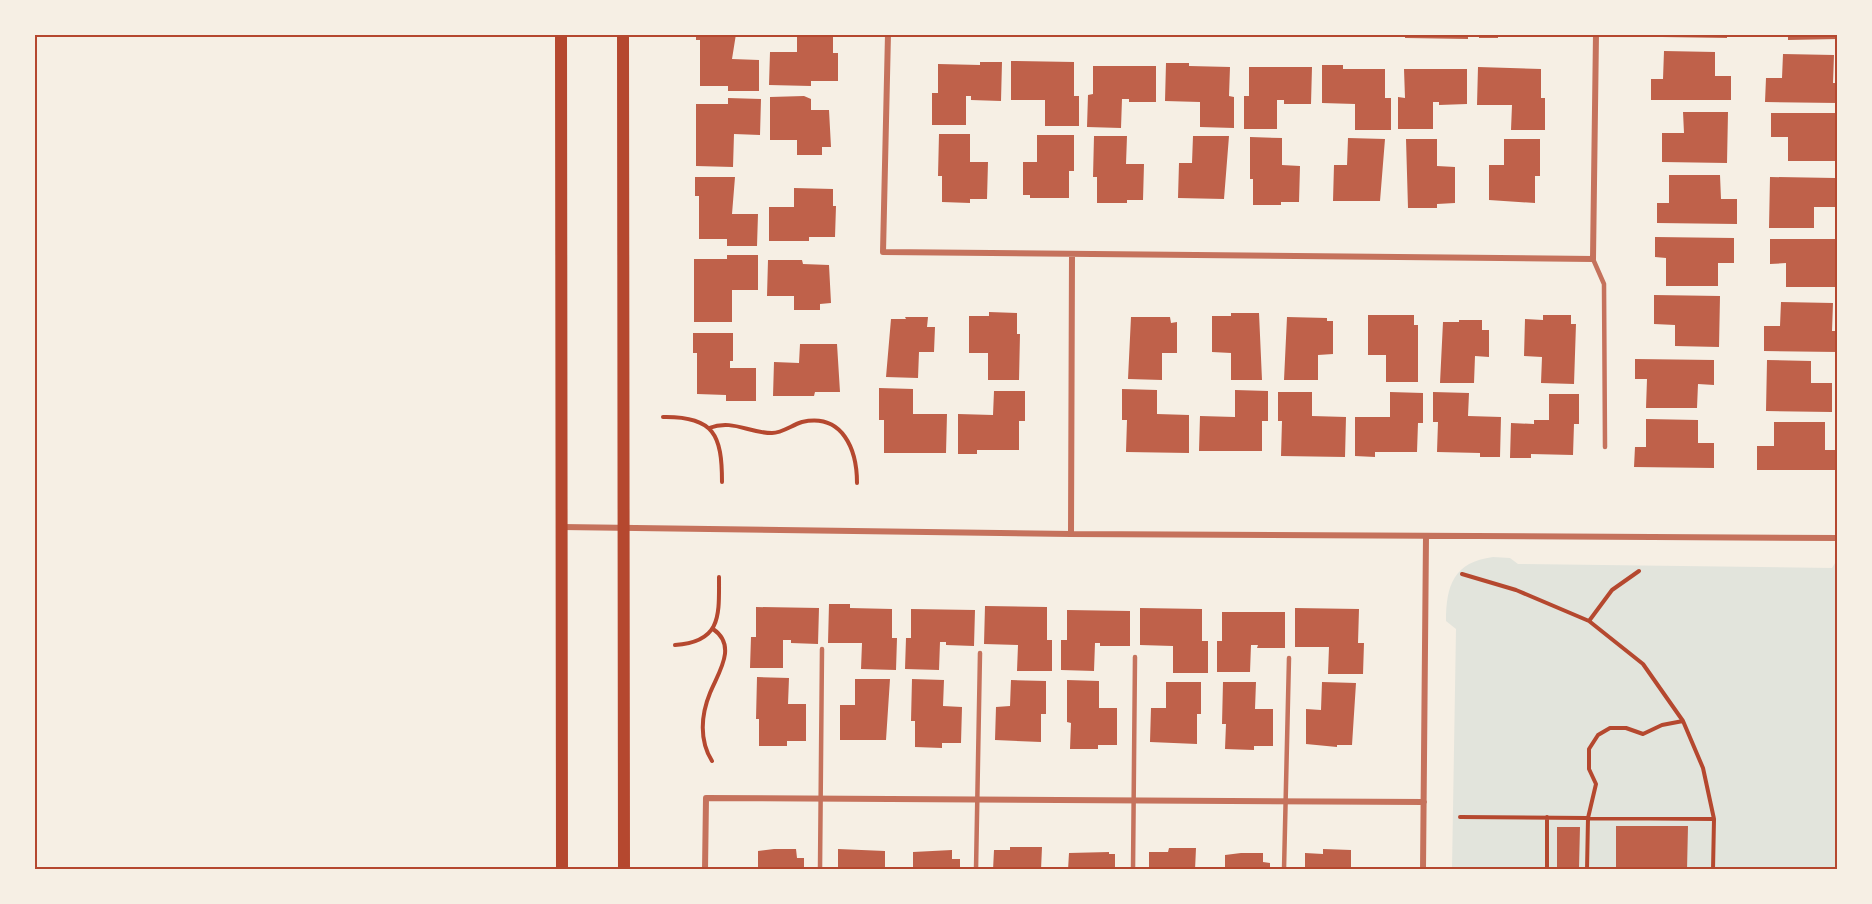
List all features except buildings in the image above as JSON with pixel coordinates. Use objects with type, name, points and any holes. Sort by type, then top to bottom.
[{"type":"main road","points":[[561,34],[562,870]]},
{"type":"main road","points":[[623,34],[624,870]]},
{"type":"street","points":[[888,34],[883,252],[1593,259],[1596,34]]},
{"type":"street","points":[[1071,534],[1072,254]]},
{"type":"street","points":[[562,527],[1071,534],[1838,538]]},
{"type":"street","points":[[1423,870],[1426,536]]},
{"type":"street","points":[[705,870],[706,798],[1424,802]]},
{"type":"lane","points":[[1593,259],[1604,284],[1605,447]]},
{"type":"lane","points":[[820,870],[822,649]]},
{"type":"lane","points":[[976,870],[980,653]]},
{"type":"lane","points":[[1133,870],[1135,657]]},
{"type":"lane","points":[[1284,870],[1288,658]]},
{"type":"path","points":[[663,417],[690,419],[709,428],[721,447],[722,482]]},
{"type":"path","points":[[709,428],[727,423],[775,433],[802,422],[820,423],[842,431],[850,442],[857,467],[857,483]]},
{"type":"path","points":[[1589,621],[1612,590],[1639,571]]},
{"type":"path","points":[[1462,574],[1516,590],[1589,621],[1643,664],[1683,721],[1703,768],[1714,819],[1713,870]]},
{"type":"path","points":[[675,645],[698,641],[713,629],[718,618],[720,577]]},
{"type":"path","points":[[712,761],[705,745],[703,718],[711,690],[723,666],[725,653],[724,642],[713,629]]},
{"type":"path","points":[[1587,870],[1588,818],[1596,784],[1589,769],[1589,749],[1598,735],[1610,728],[1626,728],[1643,734],[1683,721]]},
{"type":"path","points":[[1460,817],[1714,819]]},
{"type":"path","points":[[1547,817],[1547,870]]},
{"type":"shaded area","points":[[1493,557],[1510,558],[1518,564],[1832,568],[1837,560],[1837,869],[1452,869],[1456,629],[1446,621],[1446,608],[1451,586],[1461,570],[1469,564]]}]
